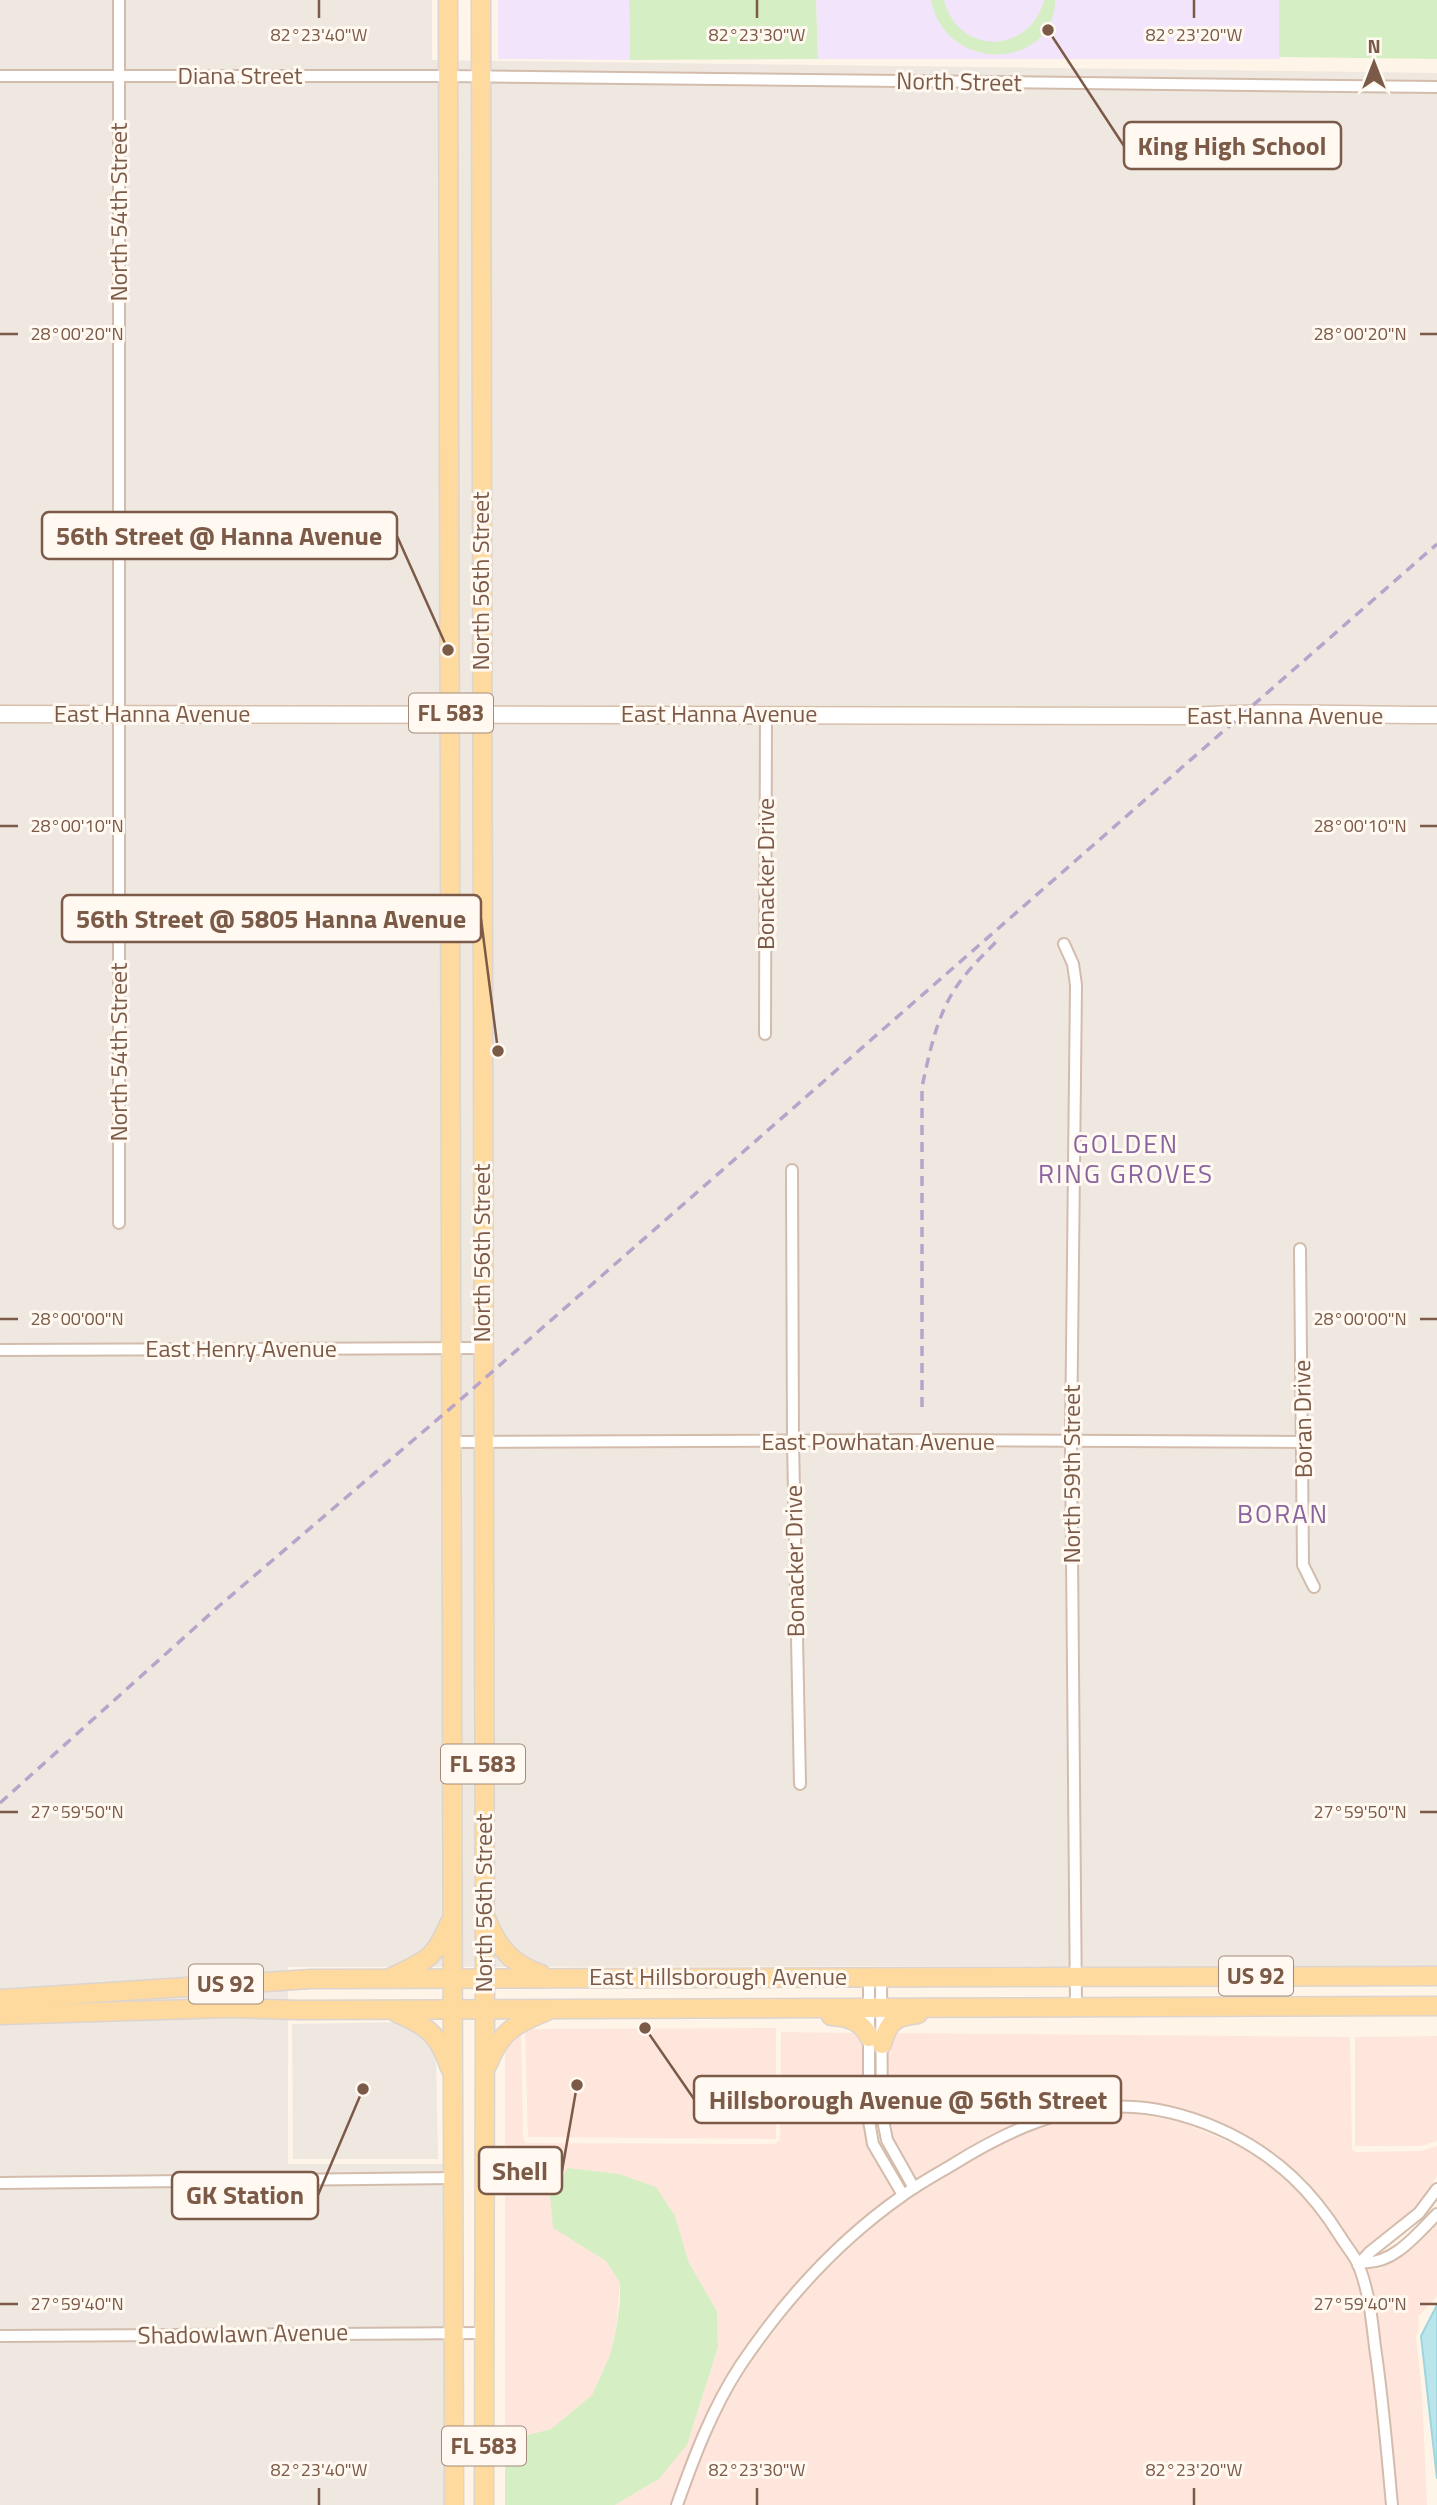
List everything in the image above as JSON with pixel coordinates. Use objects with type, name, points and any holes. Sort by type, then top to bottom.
[{"type":"main road","name":"North 56th Street","points":[[448,0],[454,2505]]},
{"type":"main road","name":"North 56th Street","points":[[481,0],[484,2505]]},
{"type":"main road","points":[[450,472],[481,471]]},
{"type":"main road","points":[[451,1030],[482,1030]]},
{"type":"main road","points":[[484,1912],[495,1940],[505,1954],[527,1970],[551,1978]]},
{"type":"main road","points":[[388,1979],[428,1958],[440,1947],[453,1915]]},
{"type":"main road","name":"East Hillsborough Avenue","points":[[0,1999],[275,1981],[388,1979],[1437,1976]]},
{"type":"main road","name":"East Hillsborough Avenue","points":[[0,2015],[226,2008],[1437,2006]]},
{"type":"main road","points":[[786,2008],[846,2017],[858,2022],[876,2041],[898,2017],[932,2013],[947,2007]]},
{"type":"main road","points":[[386,2009],[419,2023],[435,2035],[444,2050],[453,2078]]},
{"type":"main road","points":[[485,2071],[496,2044],[508,2031],[523,2020],[554,2009]]},
{"type":"street","name":"North 54th Street","points":[[119,0],[119,1223]]},
{"type":"street","name":"Diana Street","points":[[0,76],[480,77]]},
{"type":"street","name":"North Street","points":[[480,77],[1437,87]]},
{"type":"street","name":"East Hanna Avenue","points":[[0,714],[1437,715]]},
{"type":"street","name":"Bonacker Drive","points":[[765,1034],[766,714]]},
{"type":"street","name":"North 59th Street","points":[[1064,944],[1073,964],[1076,985],[1071,1442],[1076,2007]]},
{"type":"street","name":"Bonacker Drive","points":[[792,1170],[793,1442],[800,1784]]},
{"type":"street","name":"Boran Drive","points":[[1300,1249],[1304,1442],[1303,1564],[1314,1587]]},
{"type":"street","name":"East Henry Avenue","points":[[0,1350],[482,1348]]},
{"type":"street","name":"East Powhatan Avenue","points":[[453,1442],[1304,1442]]},
{"type":"street","points":[[875,1977],[876,2041],[882,2115],[887,2140],[914,2188]]},
{"type":"street","points":[[876,2041],[869,2121],[873,2144],[903,2195]]},
{"type":"street","points":[[677,2505],[716,2409],[739,2368],[798,2290],[865,2224],[903,2195],[988,2143],[1038,2121],[1066,2113],[1134,2107],[1183,2116],[1221,2130],[1272,2158],[1323,2208],[1361,2263],[1384,2412],[1392,2505]]},
{"type":"street","points":[[0,2183],[454,2178]]},
{"type":"street","points":[[1361,2263],[1370,2252],[1419,2213],[1437,2189]]},
{"type":"street","points":[[1361,2263],[1377,2263],[1388,2257],[1408,2243],[1437,2214]]},
{"type":"street","name":"Shadowlawn Avenue","points":[[0,2336],[453,2331],[485,2333]]},
{"type":"shaded area","points":[[0,0],[432,0],[432,60],[1437,73],[1437,1966],[288,1967],[288,2164],[449,2164],[448,2505],[0,2505]]},
{"type":"shaded area","points":[[498,0],[629,0],[630,60],[498,59]]},
{"type":"shaded area","points":[[816,0],[1280,0],[1280,59],[818,59]]},
{"type":"shaded area","points":[[401,2022],[417,2028],[436,2053],[438,2159],[293,2159],[292,2024]]},
{"type":"shaded area","points":[[776,2028],[776,2139],[528,2137],[525,2029]]},
{"type":"shaded area","points":[[521,2029],[523,2138],[526,2143],[775,2144],[780,2139],[781,2032],[860,2033],[864,2039],[864,2121],[868,2145],[896,2193],[862,2220],[794,2286],[754,2337],[711,2405],[671,2505],[615,2505],[659,2479],[687,2445],[718,2347],[717,2311],[689,2263],[675,2216],[583,2246],[606,2261],[620,2283],[616,2330],[610,2355],[592,2395],[551,2429],[505,2441],[505,2043]]},
{"type":"shaded area","points":[[892,2033],[1350,2037],[1352,2150],[1421,2151],[1437,2146],[1437,2176],[1415,2209],[1367,2246],[1360,2255],[1327,2204],[1303,2177],[1275,2153],[1223,2124],[1184,2110],[1134,2100],[1088,2103],[1037,2115],[985,2137],[916,2180],[892,2137],[888,2114],[887,2045]]},
{"type":"shaded area","points":[[1437,2036],[1437,2141],[1421,2146],[1355,2146],[1355,2037]]},
{"type":"shaded area","points":[[1133,2113],[1181,2122],[1241,2147],[1269,2163],[1296,2186],[1319,2212],[1353,2267],[1365,2312],[1379,2412],[1386,2505],[682,2505],[721,2412],[744,2371],[802,2294],[869,2229],[906,2200],[1011,2137],[1089,2115]]},
{"type":"shaded area","points":[[1437,2222],[1437,2296],[1418,2317],[1416,2337],[1422,2392],[1427,2505],[1397,2505],[1390,2410],[1376,2310],[1365,2269],[1380,2269],[1412,2248]]},
{"type":"green space","points":[[629,0],[816,0],[818,59],[630,60]]},
{"type":"green space","points":[[931,0],[944,0],[952,18],[964,31],[978,39],[994,42],[1010,39],[1024,31],[1036,18],[1044,0],[1055,0],[1050,23],[1038,40],[1020,50],[999,54],[977,52],[957,42],[941,25]]},
{"type":"green space","points":[[1279,0],[1437,0],[1437,59],[1279,57]]},
{"type":"green space","points":[[568,2168],[619,2174],[656,2187],[675,2216],[689,2263],[717,2311],[718,2347],[687,2445],[659,2479],[615,2505],[505,2505],[505,2441],[551,2429],[592,2395],[610,2355],[616,2330],[620,2283],[606,2261],[553,2228],[550,2195]]},
{"type":"water","points":[[1437,2305],[1437,2479],[1421,2336]]},
{"type":"railway","points":[[0,1803],[219,1606],[452,1407],[1437,544]]},
{"type":"railway","points":[[922,1407],[922,1087],[936,1030],[947,1003],[966,974],[996,942]]},
{"type":"place","name":"King High School","points":[[1048,30]]},
{"type":"place","name":"56th Street @ Hanna Avenue","points":[[448,650]]},
{"type":"place","name":"56th Street @ 5805 Hanna Avenue","points":[[498,1051]]},
{"type":"place","name":"Hillsborough Avenue @ 56th Street","points":[[645,2028]]},
{"type":"place","name":"Shell","points":[[577,2085]]},
{"type":"place","name":"GK Station","points":[[363,2089]]},
{"type":"district","name":"GOLDEN RING GROVES","points":[[1126,1159]]},
{"type":"district","name":"BORAN","points":[[1283,1514]]}]
